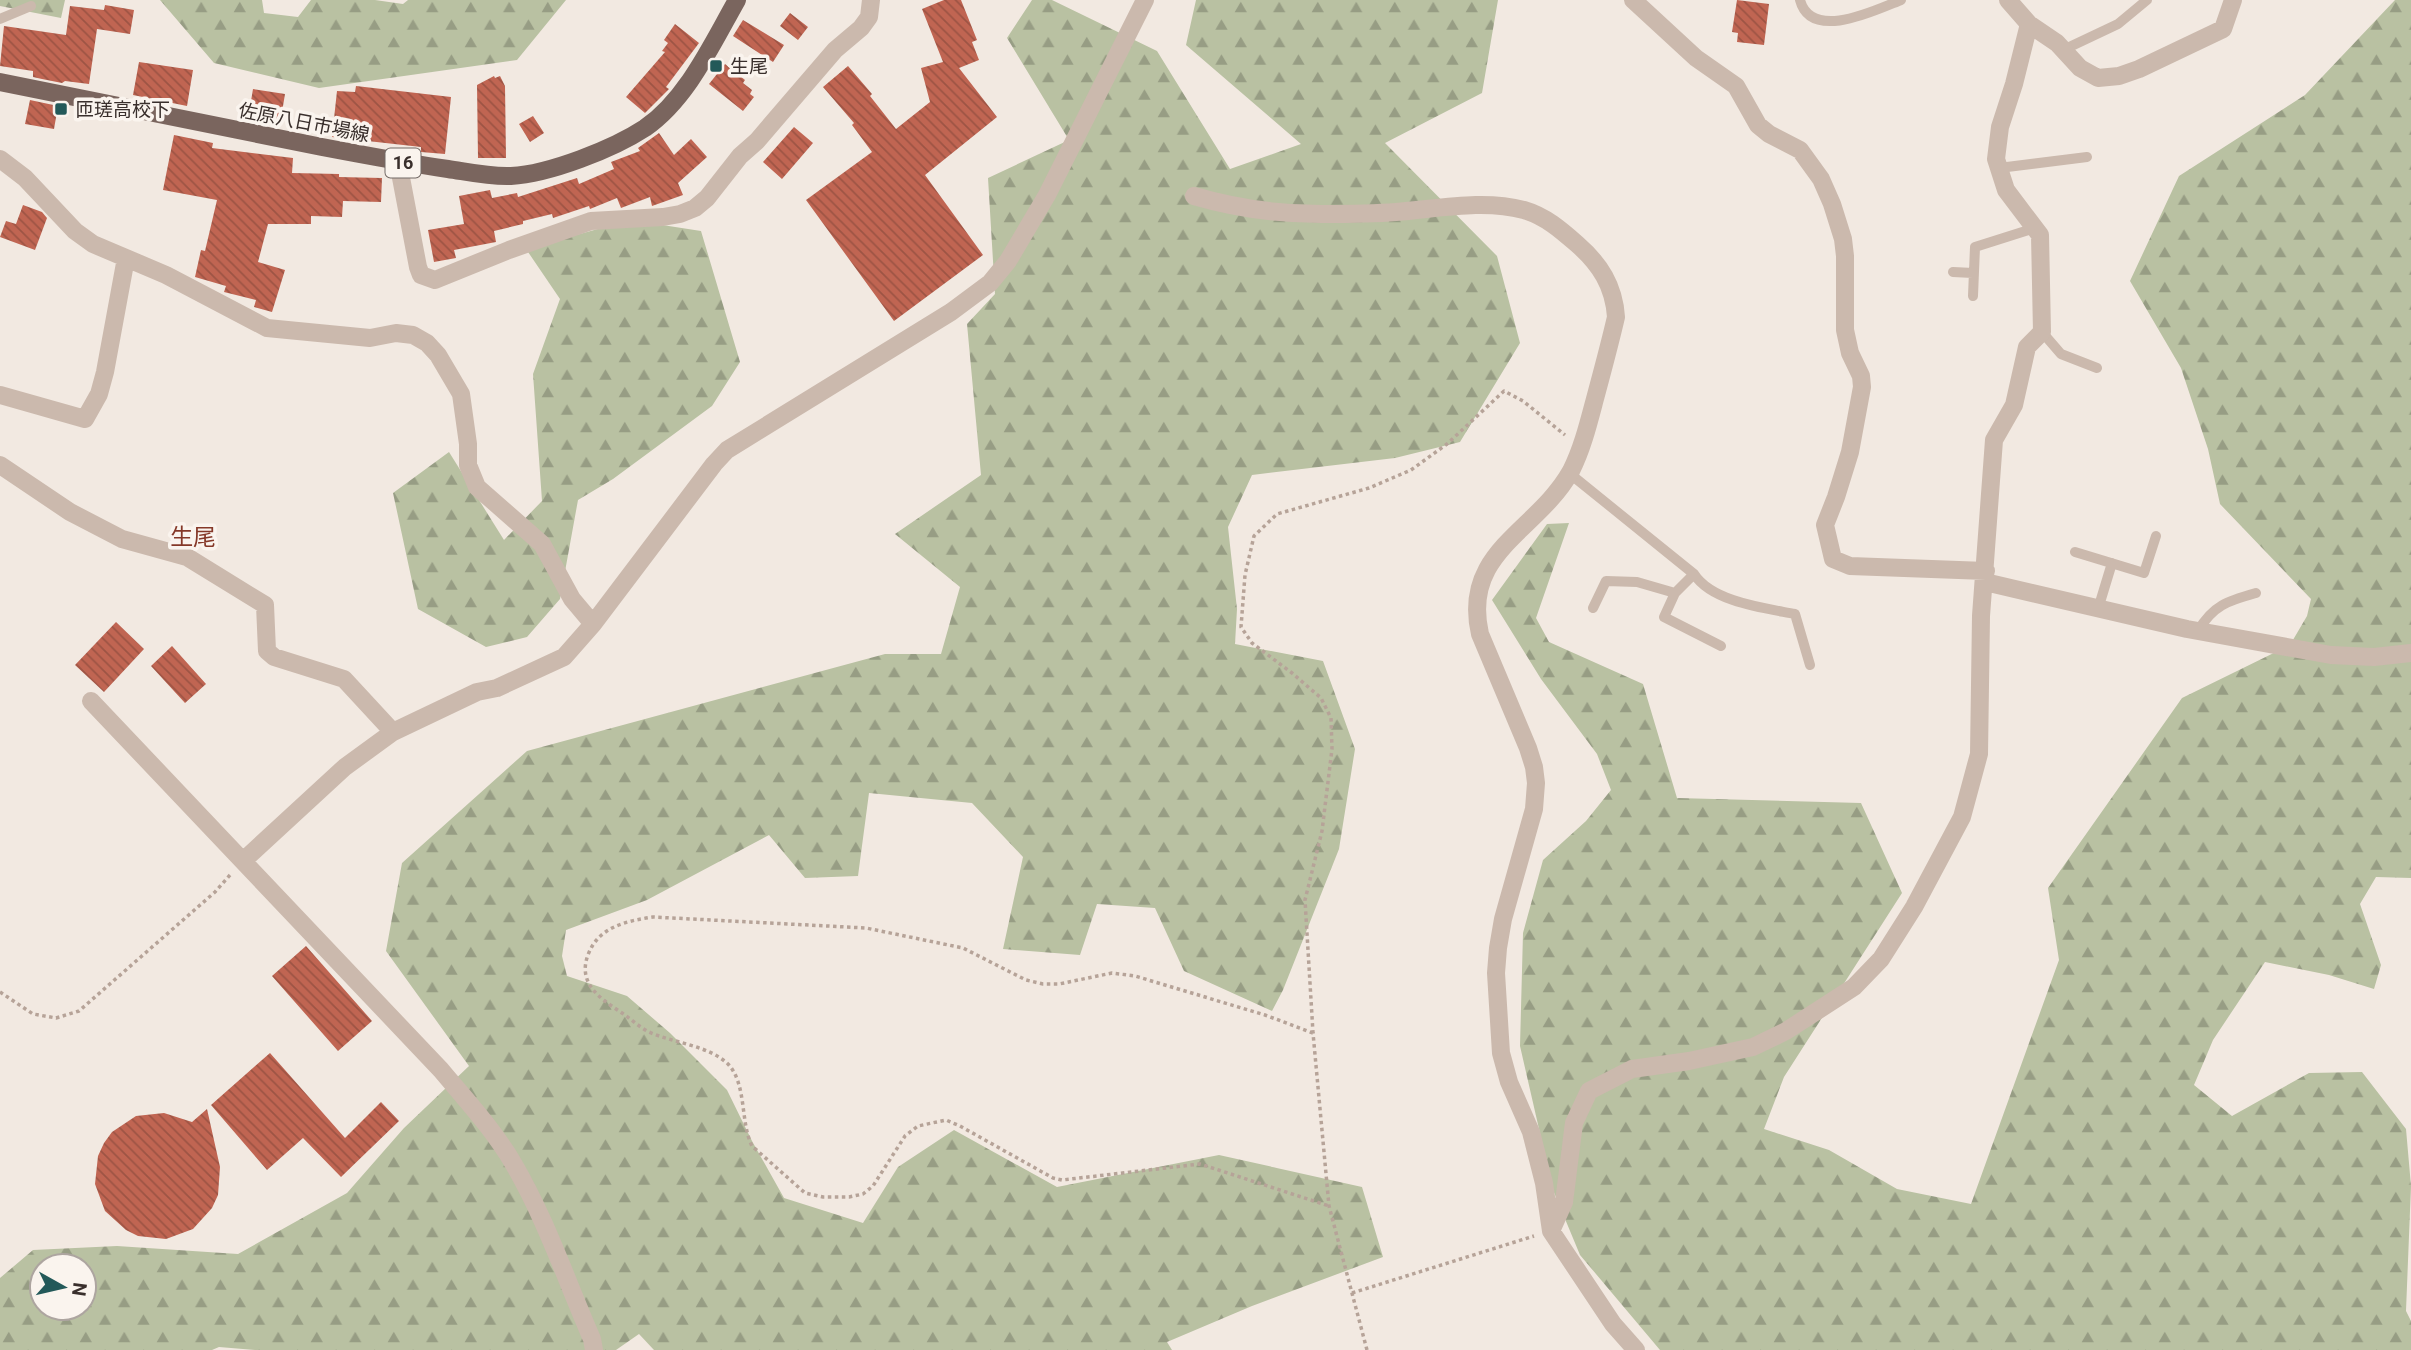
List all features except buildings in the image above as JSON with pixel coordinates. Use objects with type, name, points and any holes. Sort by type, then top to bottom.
[{"type":"main road","name":"佐原八日市場線","points":[[0,82],[398,162],[513,176],[540,171],[607,148],[646,127],[662,113],[695,72],[737,0]]},
{"type":"street","points":[[398,162],[418,267],[422,275],[435,280],[509,250],[591,222],[680,214],[695,208],[707,198],[740,156],[757,141],[835,50],[861,28],[869,18],[871,0]]},
{"type":"street","points":[[244,860],[345,767],[393,732],[477,692],[497,688],[564,657],[593,624],[727,450],[951,312],[990,283],[1008,261],[1047,195],[1145,0]]},
{"type":"street","points":[[1633,0],[1696,58],[1736,86],[1758,125],[1769,134],[1800,150],[1821,179],[1832,204],[1843,239],[1845,257],[1845,330],[1850,353],[1861,376],[1862,387],[1850,452],[1825,525],[1833,559],[1850,566],[1985,577],[2098,608],[2198,631],[2332,655],[2374,657],[2411,653]]},
{"type":"street","points":[[2008,0],[2028,24],[2045,33],[2080,68],[2098,78],[2119,76],[2139,69],[2223,29],[2233,0]]},
{"type":"street","points":[[1551,1231],[1564,1202],[1574,1123],[1589,1091],[1632,1069],[1689,1061],[1753,1047],[1786,1031],[1854,987],[1881,959],[1914,907],[1962,817],[1979,754],[1981,616],[1994,440],[2014,405],[2027,346],[2042,332],[2040,235],[2006,190],[1996,159],[2000,127],[2014,84],[2028,24]]},
{"type":"street","points":[[0,159],[25,178],[75,231],[93,244],[166,275],[267,328],[370,338],[396,333],[413,335],[427,343],[439,355],[461,394],[471,477],[477,487],[542,544],[572,599],[593,624]]},
{"type":"street","points":[[1194,196],[1233,207],[1317,214],[1391,213],[1474,206],[1523,210],[1543,218],[1583,250],[1609,282],[1615,301],[1616,317],[1581,449],[1569,473],[1552,496],[1496,555],[1483,573],[1477,595],[1476,615],[1480,634],[1528,748],[1536,783],[1528,835],[1503,919],[1496,973],[1501,1053],[1508,1082],[1531,1132],[1544,1183],[1551,1231],[1613,1324],[1636,1350]]},
{"type":"street","points":[[0,395],[85,419],[99,394],[105,372],[126,258]]},
{"type":"street","points":[[0,465],[70,512],[122,539],[187,557],[265,605],[267,651],[274,657],[344,678],[393,732]]},
{"type":"street","points":[[92,701],[244,860],[484,1120],[513,1163],[529,1194],[592,1339],[594,1350]]},
{"type":"lane","points":[[1800,0],[1802,9],[1814,20],[1834,21],[1865,15],[1901,0]]},
{"type":"lane","points":[[2063,50],[2118,24],[2147,0]]},
{"type":"lane","points":[[0,19],[31,6]]},
{"type":"lane","points":[[1999,168],[2087,157]]},
{"type":"lane","points":[[1973,296],[1975,247],[2035,228]]},
{"type":"lane","points":[[1953,272],[1973,273]]},
{"type":"lane","points":[[2042,332],[2061,354],[2097,368]]},
{"type":"lane","points":[[1569,473],[1694,574],[1701,585],[1746,605],[1795,614],[1810,665]]},
{"type":"lane","points":[[2075,552],[2144,573],[2156,536]]},
{"type":"lane","points":[[2098,608],[2112,564]]},
{"type":"lane","points":[[1694,574],[1675,593],[1664,617],[1721,646]]},
{"type":"lane","points":[[1593,608],[1606,581],[1637,582],[1675,593]]},
{"type":"lane","points":[[2198,631],[2208,614],[2225,602],[2256,593]]},
{"type":"path","points":[[1367,1350],[1329,1206],[1313,1033],[1305,900],[1322,831],[1332,749],[1331,718],[1321,698],[1252,643],[1241,626],[1245,575],[1254,536],[1278,514],[1369,488],[1410,470],[1447,444],[1504,391],[1524,401],[1581,449]]},
{"type":"path","points":[[0,992],[33,1014],[56,1018],[79,1011],[215,892],[244,860]]},
{"type":"path","points":[[1313,1033],[1265,1015],[1135,976],[1112,973],[1059,984],[1043,984],[1026,980],[963,948],[866,928],[653,917],[621,924],[597,938],[586,960],[585,975],[597,995],[648,1032],[712,1054],[731,1068],[739,1085],[752,1146],[806,1193],[823,1197],[863,1194],[873,1186],[905,1136],[918,1126],[946,1120],[1053,1178],[1062,1180],[1200,1164],[1329,1206]]},
{"type":"path","points":[[1352,1293],[1551,1231]]},
{"type":"green space","points":[[0,0],[65,0],[61,18],[0,6]]},
{"type":"green space","points":[[160,0],[262,0],[264,13],[298,17],[311,0],[375,0],[403,4],[408,0],[566,0],[517,60],[319,88],[214,63]]},
{"type":"green space","points":[[1032,0],[1052,0],[1157,51],[1230,169],[1301,144],[1186,45],[1196,0],[1498,0],[1482,93],[1385,143],[1497,256],[1520,343],[1460,442],[1395,458],[1252,475],[1228,527],[1237,609],[1235,644],[1323,661],[1355,749],[1339,849],[1283,990],[1272,1011],[1184,971],[1155,908],[1097,904],[1080,955],[1003,949],[1023,857],[972,803],[869,793],[858,876],[805,878],[769,835],[647,900],[566,930],[562,956],[567,976],[627,996],[670,1033],[727,1090],[784,1198],[863,1223],[898,1167],[954,1130],[1057,1187],[1219,1155],[1362,1187],[1383,1257],[1252,1306],[1167,1342],[1172,1350],[654,1350],[639,1334],[616,1350],[255,1350],[219,1347],[212,1350],[0,1350],[0,1278],[28,1254],[28,1322],[98,1322],[98,1252],[31,1252],[33,1250],[117,1246],[238,1254],[347,1193],[404,1128],[469,1066],[386,951],[402,863],[527,751],[885,654],[941,654],[960,587],[895,534],[981,475],[967,324],[995,294],[988,178],[1069,140],[1007,38]]},
{"type":"green space","points":[[2395,0],[2411,0],[2411,878],[2376,877],[2360,904],[2381,965],[2374,989],[2329,975],[2265,962],[2213,1040],[2194,1085],[2232,1116],[2309,1073],[2362,1072],[2406,1129],[2411,1186],[2406,1311],[2411,1321],[2411,1350],[1660,1350],[1580,1255],[1553,1190],[1520,1046],[1523,933],[1543,860],[1586,821],[1611,790],[1597,754],[1541,679],[1492,600],[1547,524],[1569,523],[1536,618],[1549,642],[1643,684],[1677,798],[1861,803],[1902,893],[1784,1077],[1764,1129],[1829,1150],[1897,1189],[1971,1204],[2059,960],[2048,888],[2182,698],[2290,645],[2307,616],[2311,599],[2220,504],[2208,449],[2181,368],[2130,281],[2179,176],[2305,95]]},
{"type":"green space","points":[[630,220],[701,231],[740,362],[712,406],[613,479],[578,500],[560,599],[527,637],[486,647],[418,609],[393,493],[449,452],[504,540],[542,501],[533,374],[560,299],[526,249]]},
{"type":"place","name":"生尾","points":[[716,66]]},
{"type":"place","name":"匝瑳高校下","points":[[61,109]]},
{"type":"district","name":"生尾","points":[[193,537]]}]
